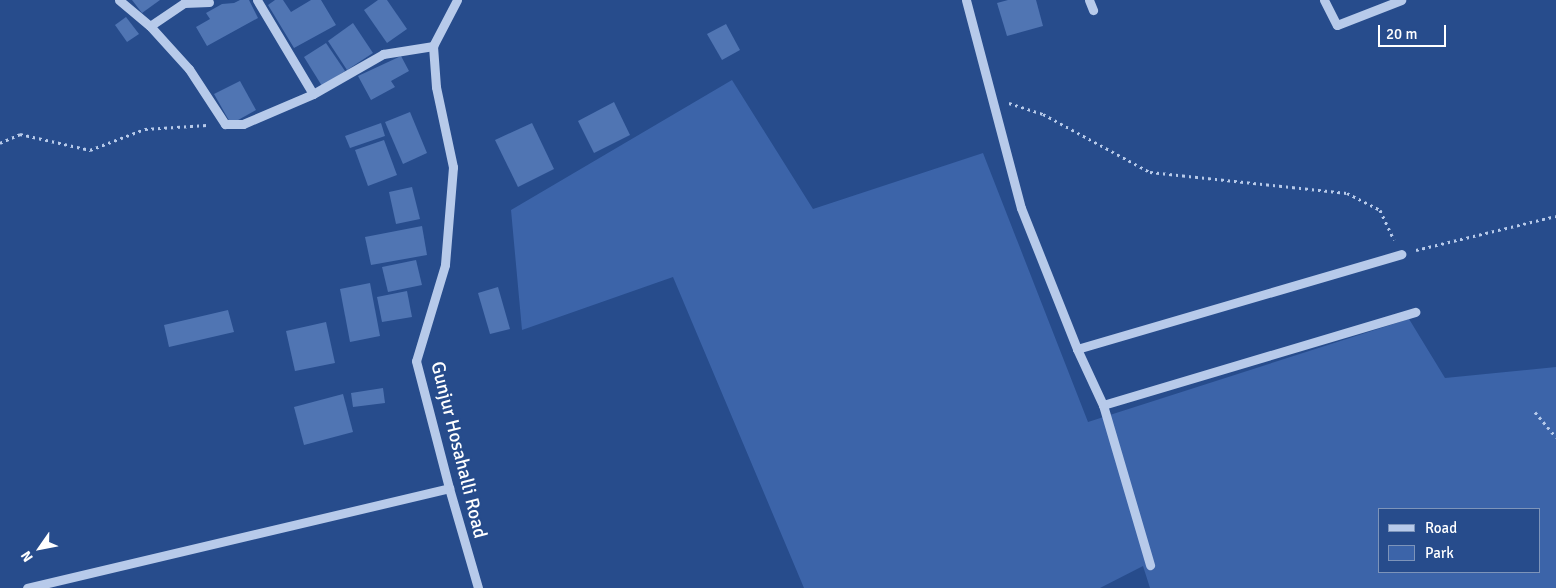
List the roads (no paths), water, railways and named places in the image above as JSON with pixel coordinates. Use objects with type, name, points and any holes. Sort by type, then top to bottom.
[{"type":"street","points":[[120,0],[150,26],[189,70],[225,124],[243,124],[313,94],[383,54],[433,46],[457,0]]},
{"type":"street","points":[[257,0],[313,94]]},
{"type":"street","points":[[966,0],[1020,208],[1077,349],[1103,405],[1150,565]]},
{"type":"street","points":[[1089,0],[1093,10]]},
{"type":"street","points":[[1324,0],[1337,24],[1401,0]]},
{"type":"street","points":[[150,26],[184,4],[210,2]]},
{"type":"street","name":"Gunjur Hosahalli Road","points":[[433,46],[436,87],[453,167],[446,265],[416,361],[449,488],[478,588]]},
{"type":"street","points":[[1077,349],[1400,254]]},
{"type":"street","points":[[1103,405],[1415,312]]},
{"type":"street","points":[[27,588],[449,488]]}]
